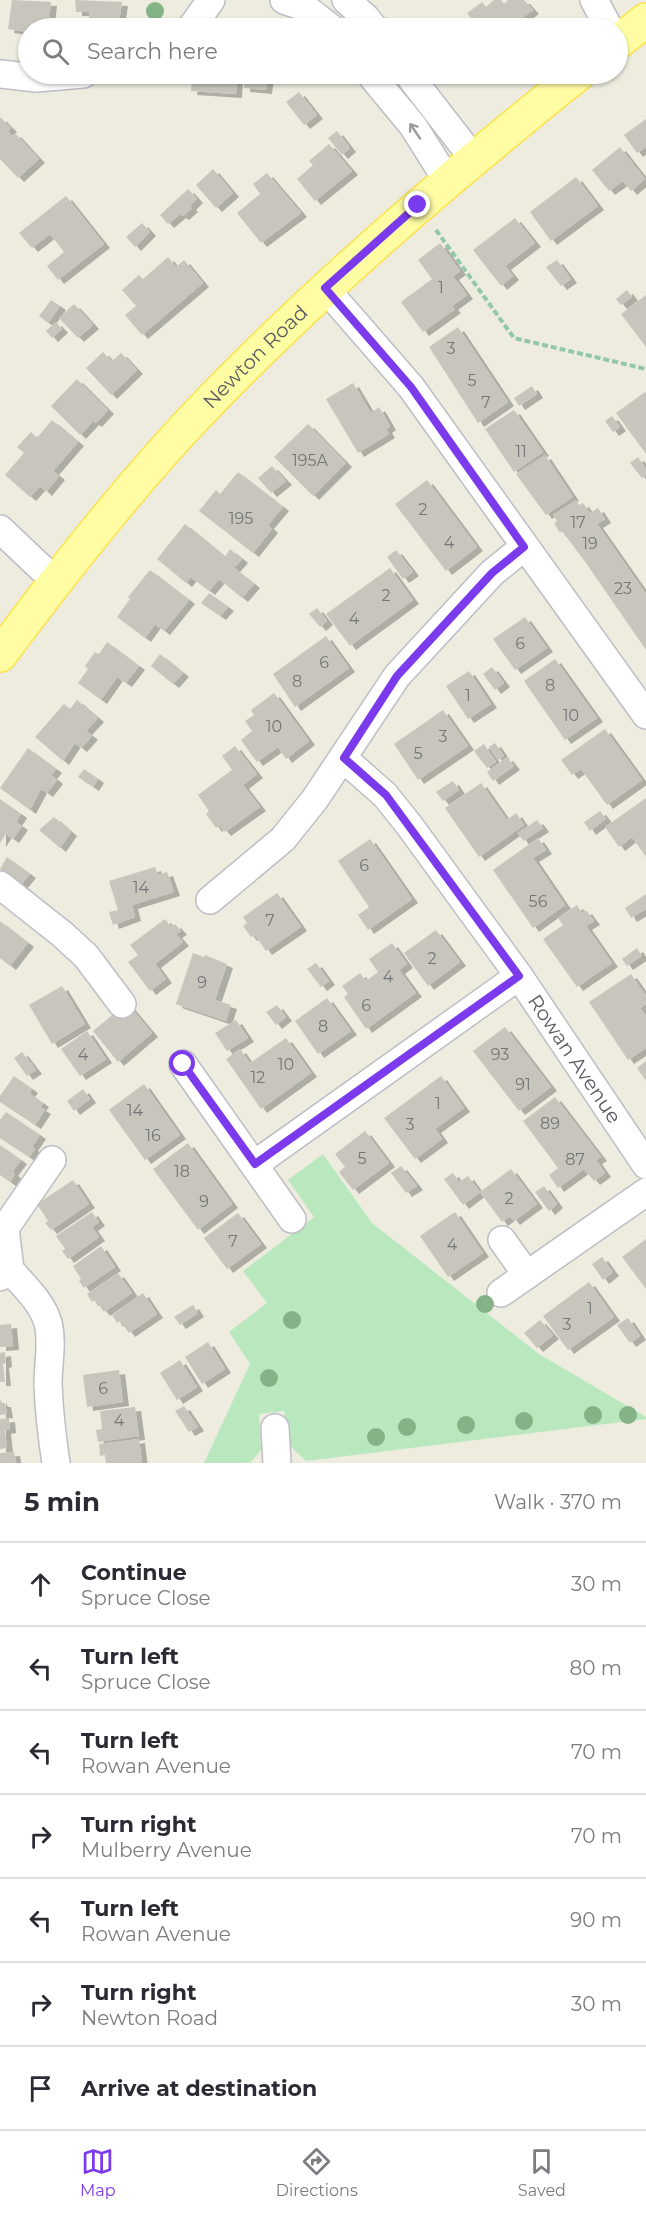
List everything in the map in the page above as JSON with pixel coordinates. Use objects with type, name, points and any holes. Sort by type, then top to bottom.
[{"type":"main road","points":[[628,34],[646,20]]},
{"type":"main road","name":"Newton Road","points":[[0,655],[125,495],[196,416],[325,288],[447,180],[566,84]]},
{"type":"street","points":[[198,18],[211,0]]},
{"type":"street","points":[[284,0],[303,7],[318,18]]},
{"type":"street","points":[[346,0],[366,18]]},
{"type":"street","points":[[594,0],[604,18]]},
{"type":"street","points":[[0,74],[18,76]]},
{"type":"street","points":[[378,84],[413,126],[447,180]]},
{"type":"street","points":[[416,84],[473,158]]},
{"type":"street","points":[[325,288],[411,387],[646,715]]},
{"type":"street","points":[[0,529],[56,582]]},
{"type":"street","points":[[210,900],[283,839],[344,758],[397,676],[492,573],[524,547]]},
{"type":"street","name":"Rowan Avenue","points":[[344,758],[386,795],[519,976],[646,1165]]},
{"type":"street","points":[[0,885],[86,956],[122,1004]]},
{"type":"street","points":[[255,1164],[519,976]]},
{"type":"street","points":[[183,1064],[292,1219]]},
{"type":"street","points":[[52,1160],[5,1228],[5,1274],[37,1300],[48,1322],[50,1418],[56,1463]]},
{"type":"street","points":[[501,1293],[646,1192]]},
{"type":"street","points":[[502,1240],[526,1275]]},
{"type":"street","points":[[275,1428],[277,1463]]},
{"type":"path","points":[[418,205],[514,338],[646,369]]},
{"type":"green space","points":[[323,1154],[372,1223],[539,1354],[646,1419],[306,1461],[289,1445],[284,1411],[259,1414],[261,1450],[250,1463],[204,1463],[250,1364],[229,1332],[267,1303],[243,1271],[314,1217],[288,1180]]},
{"type":"building","points":[[12,0],[51,2],[49,18],[18,18],[18,30],[8,29]]},
{"type":"building","points":[[75,0],[122,2],[120,18],[89,18],[89,12],[76,12]]},
{"type":"building","points":[[494,0],[501,0],[504,4],[508,0],[524,0],[533,10],[522,18],[471,18],[467,13],[482,2],[486,7]]},
{"type":"building","points":[[191,84],[236,84],[236,94],[191,91]]},
{"type":"building","points":[[244,84],[267,84],[266,90],[244,88]]},
{"type":"building","points":[[299,92],[317,115],[304,125],[286,102]]},
{"type":"building","points":[[0,117],[11,128],[8,131],[12,136],[15,133],[39,159],[18,178],[0,159]]},
{"type":"building","points":[[646,119],[646,147],[637,153],[624,135]]},
{"type":"building","points":[[337,131],[350,148],[342,155],[328,138]]},
{"type":"building","points":[[329,144],[352,171],[315,201],[297,179],[313,165],[309,161]]},
{"type":"building","points":[[620,147],[645,179],[631,191],[623,181],[609,191],[592,170]]},
{"type":"building","points":[[213,169],[233,193],[216,208],[196,185]]},
{"type":"building","points":[[267,173],[301,213],[261,243],[237,213],[260,194],[253,184]]},
{"type":"building","points":[[576,177],[598,206],[551,241],[530,212]]},
{"type":"building","points":[[188,189],[197,199],[190,206],[192,208],[168,224],[160,215]]},
{"type":"building","points":[[66,196],[104,244],[58,280],[47,266],[64,252],[50,234],[32,248],[19,233]]},
{"type":"building","points":[[515,218],[535,243],[505,266],[513,276],[501,286],[473,250]]},
{"type":"building","points":[[142,223],[150,232],[135,247],[126,237]]},
{"type":"building","points":[[440,243],[460,271],[453,276],[467,295],[452,306],[455,309],[423,332],[401,302],[432,279],[418,260]]},
{"type":"building","points":[[168,257],[176,267],[184,260],[203,283],[142,335],[125,315],[136,306],[122,290],[139,275],[143,279]]},
{"type":"building","points":[[557,260],[571,279],[561,286],[546,267]]},
{"type":"building","points":[[627,290],[632,297],[621,305],[616,299]]},
{"type":"building","points":[[646,295],[646,347],[621,314]]},
{"type":"building","points":[[51,300],[60,306],[48,323],[39,316]]},
{"type":"building","points":[[74,304],[93,325],[78,338],[59,318]]},
{"type":"building","points":[[56,322],[62,329],[52,338],[46,331]]},
{"type":"building","points":[[458,327],[508,402],[478,423],[429,347]]},
{"type":"building","points":[[103,352],[112,361],[121,353],[137,370],[111,395],[86,368]]},
{"type":"building","points":[[77,379],[108,410],[80,435],[51,406]]},
{"type":"building","points":[[353,383],[371,413],[379,407],[390,426],[386,429],[389,434],[358,453],[326,399]]},
{"type":"building","points":[[532,386],[537,394],[519,406],[514,398]]},
{"type":"building","points":[[646,393],[646,454],[616,413]]},
{"type":"building","points":[[514,410],[543,452],[514,472],[485,429]]},
{"type":"building","points":[[612,416],[620,427],[613,432],[605,421]]},
{"type":"building","points":[[52,420],[78,442],[53,471],[59,476],[46,492],[40,486],[30,497],[5,475],[24,453],[17,447],[31,432],[37,438]]},
{"type":"building","points":[[308,424],[346,463],[313,496],[274,457]]},
{"type":"building","points":[[545,455],[573,497],[546,515],[516,474]]},
{"type":"building","points":[[638,457],[646,469],[646,475],[642,478],[630,463]]},
{"type":"building","points":[[272,466],[286,481],[271,493],[258,478]]},
{"type":"building","points":[[238,472],[283,507],[268,525],[272,529],[253,553],[199,511],[216,490],[220,494]]},
{"type":"building","points":[[427,480],[477,547],[446,571],[395,504]]},
{"type":"building","points":[[576,500],[579,505],[583,503],[590,513],[598,508],[605,519],[597,524],[646,594],[646,650],[586,563],[554,523],[557,521],[553,515]]},
{"type":"building","points":[[185,524],[225,557],[230,549],[242,559],[234,568],[254,584],[242,598],[219,579],[209,591],[191,577],[186,583],[157,559]]},
{"type":"building","points":[[396,550],[413,572],[403,579],[387,557]]},
{"type":"building","points":[[390,568],[413,600],[350,646],[326,614]]},
{"type":"building","points":[[150,570],[189,600],[164,631],[155,624],[145,638],[117,617],[130,599],[128,597]]},
{"type":"building","points":[[209,593],[228,607],[220,616],[201,603]]},
{"type":"building","points":[[317,608],[327,621],[320,627],[309,614]]},
{"type":"building","points":[[525,617],[547,648],[515,670],[493,639]]},
{"type":"building","points":[[326,636],[349,668],[295,707],[273,674]]},
{"type":"building","points":[[107,642],[139,666],[126,683],[117,677],[101,700],[78,683],[88,669],[85,666],[95,652],[99,654]]},
{"type":"building","points":[[160,654],[183,673],[173,684],[151,666]]},
{"type":"building","points":[[555,659],[597,718],[565,740],[524,681]]},
{"type":"building","points":[[492,667],[504,683],[495,690],[483,674]]},
{"type":"building","points":[[469,671],[491,704],[468,719],[446,686]]},
{"type":"building","points":[[274,693],[309,741],[286,759],[278,747],[257,762],[241,740],[252,731],[245,721],[254,715],[251,710]]},
{"type":"building","points":[[77,700],[98,718],[86,731],[92,736],[81,748],[75,743],[63,761],[35,737],[64,704],[70,709]]},
{"type":"building","points":[[443,710],[468,746],[418,780],[394,744]]},
{"type":"building","points":[[605,729],[642,780],[607,805],[581,769],[572,775],[561,760]]},
{"type":"building","points":[[495,743],[504,756],[498,760],[489,747]]},
{"type":"building","points":[[484,744],[496,762],[487,768],[474,751]]},
{"type":"building","points":[[235,746],[257,774],[243,785],[260,807],[225,832],[219,825],[216,828],[206,814],[209,811],[198,795],[232,770],[222,756]]},
{"type":"building","points":[[28,748],[56,769],[51,775],[57,780],[47,793],[41,789],[30,810],[0,788]]},
{"type":"building","points":[[507,757],[514,766],[493,781],[487,772]]},
{"type":"building","points":[[84,769],[98,779],[93,787],[78,777]]},
{"type":"building","points":[[453,781],[459,790],[443,801],[436,792]]},
{"type":"building","points":[[481,783],[507,820],[516,813],[524,825],[479,857],[445,808]]},
{"type":"building","points":[[646,798],[646,857],[632,837],[619,847],[605,827]]},
{"type":"building","points":[[0,799],[21,814],[16,822],[22,826],[13,839],[6,834],[0,843]]},
{"type":"building","points":[[600,811],[606,819],[590,831],[584,822]]},
{"type":"building","points":[[54,817],[71,832],[60,848],[39,830]]},
{"type":"building","points":[[537,820],[543,828],[523,841],[518,833]]},
{"type":"building","points":[[538,838],[546,850],[533,858],[565,905],[533,928],[493,870]]},
{"type":"building","points":[[370,839],[412,899],[368,930],[358,915],[369,907],[338,861]]},
{"type":"building","points":[[7,857],[30,874],[21,885],[0,869]]},
{"type":"building","points":[[155,867],[158,875],[167,872],[174,892],[132,905],[135,917],[113,925],[109,912],[118,910],[109,881]]},
{"type":"building","points":[[277,893],[301,927],[266,951],[255,935],[251,937],[243,926],[247,923],[243,917]]},
{"type":"building","points":[[646,894],[646,909],[631,918],[625,908]]},
{"type":"building","points":[[577,905],[582,913],[586,910],[594,921],[586,926],[612,963],[577,987],[543,939],[563,925],[558,918]]},
{"type":"building","points":[[165,919],[171,927],[175,924],[181,931],[176,934],[183,942],[155,964],[166,979],[150,991],[128,962],[138,955],[130,945]]},
{"type":"building","points":[[0,921],[28,943],[10,966],[0,958]]},
{"type":"building","points":[[436,930],[460,962],[428,986],[404,953]]},
{"type":"building","points":[[392,943],[407,964],[399,970],[416,993],[366,1029],[344,997],[348,994],[342,986],[360,973],[366,981],[378,972],[369,959]]},
{"type":"building","points":[[637,948],[642,956],[627,966],[622,959]]},
{"type":"building","points":[[193,953],[227,964],[215,1000],[231,1005],[226,1021],[176,1004]]},
{"type":"building","points":[[316,963],[329,981],[321,987],[307,969]]},
{"type":"building","points":[[631,974],[646,996],[646,1004],[640,1008],[646,1016],[646,1048],[628,1060],[589,1002]]},
{"type":"building","points":[[62,986],[85,1024],[52,1044],[29,1005]]},
{"type":"building","points":[[327,998],[351,1031],[318,1054],[295,1021]]},
{"type":"building","points":[[127,1003],[152,1033],[118,1062],[93,1031]]},
{"type":"building","points":[[277,1005],[286,1017],[276,1025],[266,1012]]},
{"type":"building","points":[[236,1020],[248,1038],[227,1051],[215,1033]]},
{"type":"building","points":[[505,1027],[551,1087],[519,1111],[473,1051]]},
{"type":"building","points":[[87,1031],[106,1059],[80,1076],[61,1049]]},
{"type":"building","points":[[286,1038],[311,1073],[261,1109],[226,1059],[240,1049],[250,1063]]},
{"type":"building","points":[[22,1052],[36,1070],[27,1076],[14,1058]]},
{"type":"building","points":[[646,1061],[646,1081],[637,1068]]},
{"type":"building","points":[[14,1076],[32,1089],[29,1093],[43,1103],[40,1107],[45,1110],[35,1125],[0,1102],[0,1096]]},
{"type":"building","points":[[441,1076],[464,1108],[435,1129],[442,1139],[415,1159],[384,1118]]},
{"type":"building","points":[[144,1084],[180,1135],[145,1160],[109,1110]]},
{"type":"building","points":[[83,1089],[90,1099],[74,1111],[67,1101]]},
{"type":"building","points":[[555,1097],[601,1157],[596,1160],[605,1173],[594,1181],[584,1169],[558,1188],[549,1175],[558,1168],[523,1121]]},
{"type":"building","points":[[6,1112],[40,1135],[29,1157],[0,1138],[0,1120]]},
{"type":"building","points":[[365,1131],[389,1163],[353,1190],[339,1172],[345,1167],[335,1154]]},
{"type":"building","points":[[188,1143],[232,1204],[198,1230],[153,1169]]},
{"type":"building","points":[[0,1145],[21,1160],[12,1172],[15,1174],[10,1182],[0,1175]]},
{"type":"building","points":[[401,1166],[417,1186],[406,1193],[391,1173]]},
{"type":"building","points":[[511,1169],[537,1204],[514,1221],[510,1216],[502,1222],[480,1192]]},
{"type":"building","points":[[453,1173],[459,1182],[468,1176],[480,1192],[463,1205],[444,1179]]},
{"type":"building","points":[[73,1180],[89,1204],[51,1230],[45,1223],[48,1221],[37,1204]]},
{"type":"building","points":[[544,1186],[557,1204],[549,1211],[535,1192]]},
{"type":"building","points":[[92,1212],[99,1222],[92,1227],[99,1237],[68,1259],[62,1251],[65,1249],[56,1236]]},
{"type":"building","points":[[455,1212],[483,1253],[448,1277],[420,1236]]},
{"type":"building","points":[[238,1213],[261,1244],[227,1269],[204,1238]]},
{"type":"building","points":[[646,1239],[646,1289],[622,1257]]},
{"type":"building","points":[[101,1246],[115,1267],[84,1288],[73,1266]]},
{"type":"building","points":[[602,1257],[613,1272],[603,1280],[592,1264]]},
{"type":"building","points":[[118,1273],[132,1293],[104,1312],[95,1300],[92,1302],[87,1294]]},
{"type":"building","points":[[589,1282],[614,1317],[568,1350],[543,1316]]},
{"type":"building","points":[[143,1293],[157,1314],[129,1333],[120,1321],[117,1323],[112,1315]]},
{"type":"building","points":[[193,1305],[198,1313],[180,1325],[174,1317]]},
{"type":"building","points":[[628,1318],[640,1336],[630,1343],[617,1325]]},
{"type":"building","points":[[540,1320],[553,1335],[537,1348],[524,1333]]},
{"type":"building","points":[[11,1324],[13,1346],[0,1347],[0,1325]]},
{"type":"building","points":[[208,1342],[225,1369],[202,1384],[185,1357]]},
{"type":"building","points":[[5,1352],[6,1363],[3,1364],[5,1382],[0,1382],[0,1353]]},
{"type":"building","points":[[180,1360],[197,1387],[177,1400],[160,1373]]},
{"type":"building","points":[[119,1370],[123,1402],[87,1407],[83,1375]]},
{"type":"building","points":[[0,1399],[2,1403],[5,1403],[7,1414],[0,1415]]},
{"type":"building","points":[[184,1406],[198,1427],[189,1432],[175,1411]]},
{"type":"building","points":[[135,1407],[139,1436],[98,1442],[96,1430],[102,1429],[100,1411]]},
{"type":"building","points":[[9,1418],[10,1429],[5,1430],[7,1448],[0,1449],[0,1419]]},
{"type":"building","points":[[139,1439],[142,1463],[106,1463],[105,1455],[100,1456],[99,1444]]},
{"type":"building","points":[[14,1452],[16,1463],[0,1463],[0,1453]]},
{"type":"route","points":[[183,1064],[255,1164],[519,976],[386,795],[344,758],[397,676],[492,573],[524,547],[411,387],[325,288],[418,205]]}]
